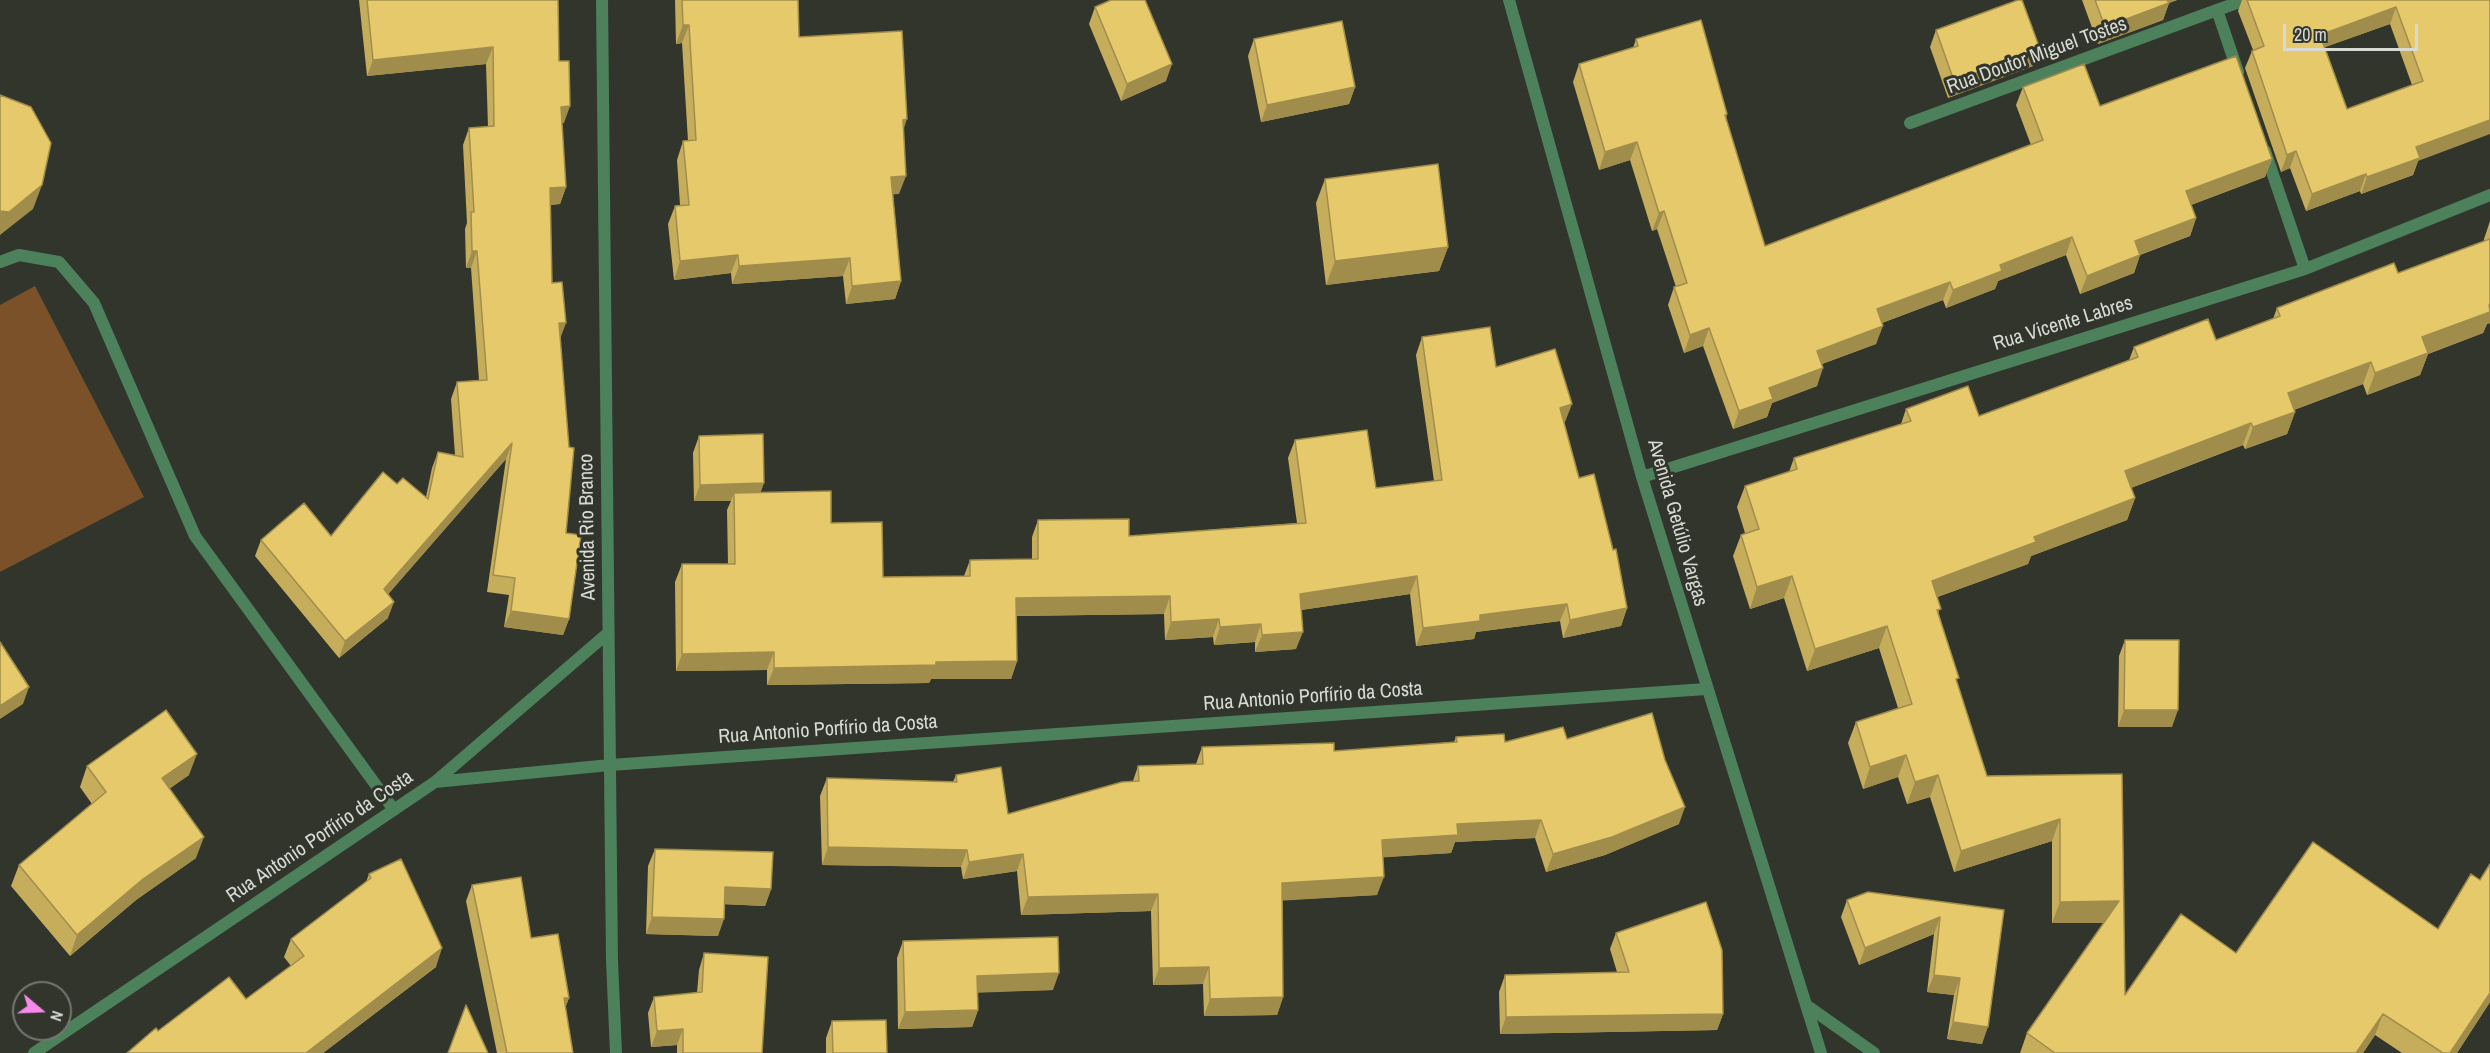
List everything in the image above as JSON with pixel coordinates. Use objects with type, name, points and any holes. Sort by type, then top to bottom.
[{"type":"street","name":"Avenida Rio Branco","points":[[602,0],[612,961],[616,1053]]},
{"type":"street","name":"Avenida Getúlio Vargas","points":[[1509,0],[1642,477],[1821,1053]]},
{"type":"street","name":"Rua Doutor Miguel Tostes","points":[[1910,123],[2245,0]]},
{"type":"street","points":[[2217,10],[2244,89]]},
{"type":"street","points":[[2259,134],[2304,269]]},
{"type":"street","name":"Rua Vicente Labres","points":[[1642,477],[2304,269],[2490,195]]},
{"type":"street","points":[[0,262],[19,255],[59,262],[94,303],[195,536],[394,810]]},
{"type":"street","points":[[435,782],[608,633]]},
{"type":"street","name":"Rua Antonio Porfírio da Costa","points":[[34,1053],[435,782],[610,765],[1706,689]]},
{"type":"street","points":[[1806,1005],[1874,1053]]},
{"type":"shaded area","points":[[35,286],[144,497],[0,572],[0,305]]},
{"type":"building","points":[[367,0],[558,0],[559,61],[569,61],[570,106],[561,107],[566,187],[550,188],[552,283],[562,282],[566,323],[559,323],[569,447],[574,448],[566,533],[581,535],[569,619],[511,611],[515,578],[493,575],[512,443],[384,589],[394,602],[345,641],[261,540],[304,503],[331,536],[383,472],[397,484],[403,478],[428,499],[438,452],[463,457],[457,382],[487,380],[477,251],[472,251],[471,212],[474,212],[469,128],[494,126],[493,47],[373,60]]},
{"type":"building","points":[[682,0],[798,0],[799,37],[902,31],[907,119],[903,120],[906,176],[891,177],[901,281],[852,286],[850,258],[739,266],[738,255],[680,261],[675,206],[689,205],[683,141],[696,140],[689,25],[683,25]]},
{"type":"building","points":[[1111,0],[1145,0],[1172,64],[1127,84],[1095,7]]},
{"type":"building","points":[[2022,0],[2040,49],[1954,81],[1936,30]]},
{"type":"building","points":[[2095,0],[2167,0],[2169,3],[2105,27]]},
{"type":"building","points":[[2247,0],[2490,0],[2490,120],[2416,147],[2420,158],[2367,177],[2366,174],[2312,194],[2296,151],[2287,155],[2252,51],[2264,46]],"holes":[[[2396,7],[2423,81],[2347,109],[2320,35]]]},
{"type":"building","points":[[1701,20],[1727,114],[1725,115],[1765,246],[2043,140],[2023,87],[2084,64],[2100,106],[2236,56],[2272,159],[2186,191],[2196,218],[2135,241],[2140,255],[2087,276],[2072,237],[2000,265],[2002,271],[1953,290],[1950,282],[1877,309],[1883,326],[1817,351],[1823,368],[1769,388],[1773,399],[1739,411],[1709,328],[1690,335],[1674,287],[1687,283],[1664,211],[1659,213],[1637,142],[1605,152],[1579,64],[1638,46],[1636,39]]},
{"type":"building","points":[[1342,21],[1355,87],[1267,105],[1254,39]]},
{"type":"building","points":[[0,95],[31,107],[51,143],[42,185],[9,212],[0,211]]},
{"type":"building","points":[[1438,164],[1448,247],[1335,261],[1325,179]]},
{"type":"building","points":[[2490,239],[2490,312],[2422,337],[2428,353],[2375,373],[2371,362],[2288,393],[2295,412],[2253,427],[2251,423],[2125,471],[2135,498],[2034,537],[2036,542],[1932,581],[1941,609],[1937,610],[1959,678],[1956,679],[1987,776],[2122,774],[2125,995],[2181,914],[2236,953],[2313,842],[2438,929],[2471,874],[2480,880],[2490,864],[2490,993],[2450,1053],[2443,1053],[2383,1014],[2356,1053],[2055,1053],[2027,1033],[2119,901],[2060,902],[2060,819],[1961,851],[1938,775],[1915,782],[1906,755],[1870,767],[1856,722],[1912,704],[1887,626],[1815,649],[1792,576],[1757,587],[1741,535],[1759,529],[1745,486],[1797,469],[1794,458],[1911,421],[1906,409],[1968,386],[1979,416],[2138,357],[2134,347],[2208,319],[2216,340],[2280,316],[2277,308],[2394,263],[2398,273]]},
{"type":"building","points":[[1490,327],[1496,367],[1555,349],[1572,404],[1560,408],[1579,478],[1594,474],[1613,550],[1616,549],[1627,608],[1570,620],[1567,604],[1480,615],[1480,621],[1423,628],[1417,576],[1300,594],[1303,632],[1262,635],[1261,624],[1220,627],[1219,619],[1171,622],[1170,596],[1016,598],[1017,661],[774,668],[774,652],[682,654],[682,564],[735,564],[734,493],[831,491],[831,523],[882,522],[883,577],[970,576],[970,560],[1038,559],[1038,520],[1129,519],[1129,536],[1306,523],[1295,440],[1367,430],[1376,488],[1442,480],[1422,337]]},
{"type":"building","points":[[763,434],[764,483],[700,485],[699,436]]},
{"type":"building","points":[[2125,640],[2179,640],[2178,710],[2124,710]]},
{"type":"building","points":[[0,642],[29,687],[0,706]]},
{"type":"building","points":[[166,710],[197,754],[162,778],[204,837],[143,879],[77,935],[19,865],[106,792],[87,766]]},
{"type":"building","points":[[1652,713],[1665,760],[1685,807],[1612,837],[1553,854],[1541,820],[1457,824],[1458,835],[1382,840],[1384,877],[1282,883],[1283,997],[1210,999],[1209,967],[1159,968],[1158,894],[1028,897],[1023,854],[969,862],[967,850],[828,847],[827,778],[957,782],[956,775],[1001,767],[1008,814],[1122,782],[1139,781],[1138,766],[1203,764],[1202,747],[1334,743],[1334,751],[1457,742],[1456,737],[1504,734],[1505,742],[1563,727],[1567,739]]},
{"type":"building","points":[[655,849],[773,852],[771,889],[725,887],[724,919],[652,917]]},
{"type":"building","points":[[401,859],[442,948],[306,1053],[127,1053],[156,1028],[158,1031],[229,977],[246,999],[304,956],[291,939],[371,878],[369,874]]},
{"type":"building","points":[[521,877],[531,938],[558,934],[569,998],[564,998],[573,1053],[507,1053],[472,885]]},
{"type":"building","points":[[1868,892],[2004,910],[1988,1027],[1953,1022],[1960,978],[1934,975],[1940,917],[1865,948],[1847,900]]},
{"type":"building","points":[[1706,902],[1722,950],[1723,1014],[1506,1017],[1505,975],[1629,972],[1616,933]]},
{"type":"building","points":[[1058,937],[1059,973],[977,976],[978,1010],[905,1012],[903,941]]},
{"type":"building","points":[[704,953],[768,957],[762,1053],[683,1053],[683,1029],[657,1031],[654,997],[702,992]]},
{"type":"building","points":[[466,1005],[488,1053],[448,1053]]},
{"type":"building","points":[[886,1020],[887,1053],[833,1053],[832,1021]]}]
